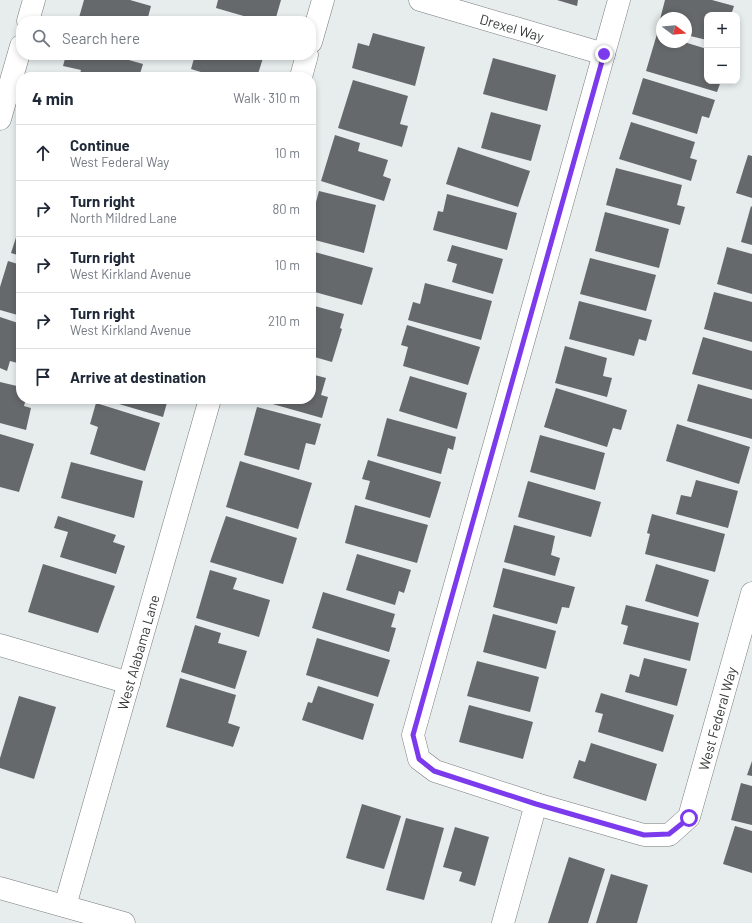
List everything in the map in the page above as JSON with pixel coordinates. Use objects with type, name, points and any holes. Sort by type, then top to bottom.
[{"type":"street","points":[[29,16],[34,0]]},
{"type":"street","points":[[316,24],[323,0]]},
{"type":"street","name":"Drexel Way","points":[[420,0],[604,54]]},
{"type":"street","points":[[504,923],[536,804],[434,771],[419,759],[413,735],[619,0]]},
{"type":"street","points":[[0,119],[17,60]]},
{"type":"street","points":[[302,72],[306,60]]},
{"type":"street","name":"West Alabama Lane","points":[[65,906],[209,404]]},
{"type":"street","name":"West Federal Way","points":[[536,804],[644,835],[669,834],[689,818],[752,593]]},
{"type":"street","points":[[0,645],[129,682]]},
{"type":"street","points":[[0,888],[124,923]]},
{"type":"building","points":[[84,0],[130,0],[151,6],[148,16],[79,16]]},
{"type":"building","points":[[218,0],[281,0],[276,16],[244,16],[216,8]]},
{"type":"building","points":[[557,0],[578,0],[577,6]]},
{"type":"building","points":[[665,0],[712,0],[734,6],[732,12],[704,12],[704,39],[692,36],[692,12],[662,12]]},
{"type":"building","points":[[373,33],[425,47],[415,86],[352,68],[358,43],[369,46]]},
{"type":"building","points":[[656,37],[656,48],[692,48],[692,44],[704,48],[704,84],[720,84],[717,92],[646,71]]},
{"type":"building","points":[[493,58],[556,75],[547,111],[483,94]]},
{"type":"building","points":[[65,60],[129,60],[143,64],[141,72],[80,72],[81,70],[63,66]]},
{"type":"building","points":[[194,60],[262,60],[259,72],[201,72],[191,69]]},
{"type":"building","points":[[643,78],[715,100],[709,118],[702,116],[697,134],[632,114]]},
{"type":"building","points":[[353,80],[408,96],[400,124],[408,126],[402,147],[338,128]]},
{"type":"building","points":[[491,112],[541,125],[531,161],[481,148]]},
{"type":"building","points":[[631,122],[695,142],[690,158],[697,160],[691,181],[619,159]]},
{"type":"building","points":[[335,135],[360,143],[358,151],[388,160],[383,176],[391,179],[384,201],[321,181]]},
{"type":"building","points":[[458,147],[530,171],[518,207],[446,184]]},
{"type":"building","points":[[748,155],[752,156],[752,198],[736,193]]},
{"type":"building","points":[[616,168],[682,185],[677,205],[685,207],[680,225],[606,205]]},
{"type":"building","points":[[319,191],[376,205],[364,253],[316,240],[316,202]]},
{"type":"building","points":[[447,194],[517,213],[507,250],[433,230],[438,211],[443,212]]},
{"type":"building","points":[[751,206],[752,207],[752,245],[741,242]]},
{"type":"building","points":[[605,212],[669,229],[659,268],[595,251]]},
{"type":"building","points":[[16,238],[16,254],[11,253]]},
{"type":"building","points":[[452,245],[503,259],[493,294],[452,282],[457,264],[447,261]]},
{"type":"building","points":[[727,247],[752,254],[752,294],[717,284]]},
{"type":"building","points":[[316,252],[373,268],[362,305],[316,292]]},
{"type":"building","points":[[590,258],[656,275],[646,311],[580,294]]},
{"type":"building","points":[[8,261],[16,263],[16,315],[0,310],[0,287]]},
{"type":"building","points":[[425,283],[492,301],[481,340],[408,320],[413,302],[420,304]]},
{"type":"building","points":[[714,292],[752,302],[752,342],[704,329]]},
{"type":"building","points":[[579,301],[652,320],[646,341],[639,339],[634,356],[569,339]]},
{"type":"building","points":[[316,306],[344,314],[340,328],[342,329],[332,362],[316,357]]},
{"type":"building","points":[[0,317],[16,322],[16,363],[10,361],[7,371],[0,368]]},
{"type":"building","points":[[407,325],[480,347],[468,385],[403,366],[408,347],[401,345]]},
{"type":"building","points":[[703,337],[752,351],[752,390],[692,374]]},
{"type":"building","points":[[565,346],[607,358],[603,376],[612,378],[607,397],[555,383]]},
{"type":"building","points":[[316,375],[326,378],[321,395],[328,397],[322,418],[273,404],[316,404]]},
{"type":"building","points":[[410,376],[467,393],[457,429],[399,411]]},
{"type":"building","points":[[0,382],[16,386],[16,404],[25,404],[24,406],[31,408],[26,430],[0,423]]},
{"type":"building","points":[[698,384],[752,399],[752,439],[687,421]]},
{"type":"building","points":[[556,388],[627,410],[621,430],[613,428],[607,447],[544,427]]},
{"type":"building","points":[[96,404],[160,423],[145,471],[90,454],[98,427],[90,424]]},
{"type":"building","points":[[119,404],[167,404],[163,417]]},
{"type":"building","points":[[257,407],[321,424],[315,445],[306,443],[299,470],[244,455]]},
{"type":"building","points":[[387,418],[456,437],[453,450],[448,448],[441,474],[377,456]]},
{"type":"building","points":[[677,424],[750,447],[739,484],[666,461]]},
{"type":"building","points":[[0,434],[34,444],[19,492],[0,487]]},
{"type":"building","points":[[540,435],[605,453],[595,490],[530,472]]},
{"type":"building","points":[[368,460],[441,482],[430,518],[365,499],[370,481],[362,479]]},
{"type":"building","points":[[240,461],[312,483],[298,529],[226,507]]},
{"type":"building","points":[[71,462],[143,481],[134,518],[61,498]]},
{"type":"building","points":[[696,480],[738,491],[728,528],[676,514],[681,495],[691,497]]},
{"type":"building","points":[[528,481],[601,502],[591,537],[518,517]]},
{"type":"building","points":[[355,505],[428,525],[417,563],[345,543]]},
{"type":"building","points":[[652,514],[725,534],[715,572],[645,554],[650,534],[647,533]]},
{"type":"building","points":[[58,516],[116,535],[113,542],[125,546],[116,574],[60,557],[68,532],[54,528]]},
{"type":"building","points":[[226,516],[297,538],[283,584],[210,562]]},
{"type":"building","points":[[514,525],[555,536],[551,555],[560,558],[555,576],[504,562]]},
{"type":"building","points":[[357,554],[411,570],[404,593],[399,591],[395,605],[346,590]]},
{"type":"building","points":[[43,564],[115,586],[98,633],[28,612]]},
{"type":"building","points":[[656,564],[709,580],[698,617],[645,601]]},
{"type":"building","points":[[503,568],[575,587],[569,608],[562,607],[557,624],[493,607]]},
{"type":"building","points":[[210,570],[237,578],[233,589],[270,600],[259,637],[196,618]]},
{"type":"building","points":[[323,592],[395,614],[391,627],[396,628],[389,652],[312,628]]},
{"type":"building","points":[[626,605],[699,623],[690,661],[623,644],[628,626],[621,624]]},
{"type":"building","points":[[493,614],[556,631],[546,669],[483,652]]},
{"type":"building","points":[[195,625],[221,633],[218,643],[247,651],[235,689],[181,672]]},
{"type":"building","points":[[317,638],[390,660],[378,697],[306,675]]},
{"type":"building","points":[[644,658],[687,669],[677,706],[625,692],[630,674],[639,677]]},
{"type":"building","points":[[477,661],[539,677],[530,712],[467,696]]},
{"type":"building","points":[[180,678],[236,695],[228,723],[240,727],[233,747],[166,727]]},
{"type":"building","points":[[318,686],[374,704],[363,740],[302,720],[308,702],[312,703]]},
{"type":"building","points":[[601,693],[674,715],[663,752],[598,732],[603,714],[595,712]]},
{"type":"building","points":[[19,696],[56,707],[34,779],[0,768],[0,758]]},
{"type":"building","points":[[469,705],[533,722],[523,759],[459,742]]},
{"type":"building","points":[[591,743],[657,764],[646,801],[573,778],[579,760],[585,762]]},
{"type":"building","points":[[752,761],[752,776],[747,775]]},
{"type":"building","points":[[741,783],[752,786],[752,825],[731,820]]},
{"type":"building","points":[[362,804],[401,816],[384,869],[346,858]]},
{"type":"building","points":[[406,818],[444,828],[424,900],[386,890]]},
{"type":"building","points":[[735,826],[752,831],[752,873],[723,864]]},
{"type":"building","points":[[455,827],[489,837],[475,886],[459,881],[462,872],[443,867]]},
{"type":"building","points":[[569,857],[605,869],[588,923],[548,923]]},
{"type":"building","points":[[611,874],[648,885],[637,923],[596,923]]},
{"type":"route","points":[[604,54],[413,735],[419,759],[434,771],[536,804],[644,835],[669,834],[689,818]]}]
